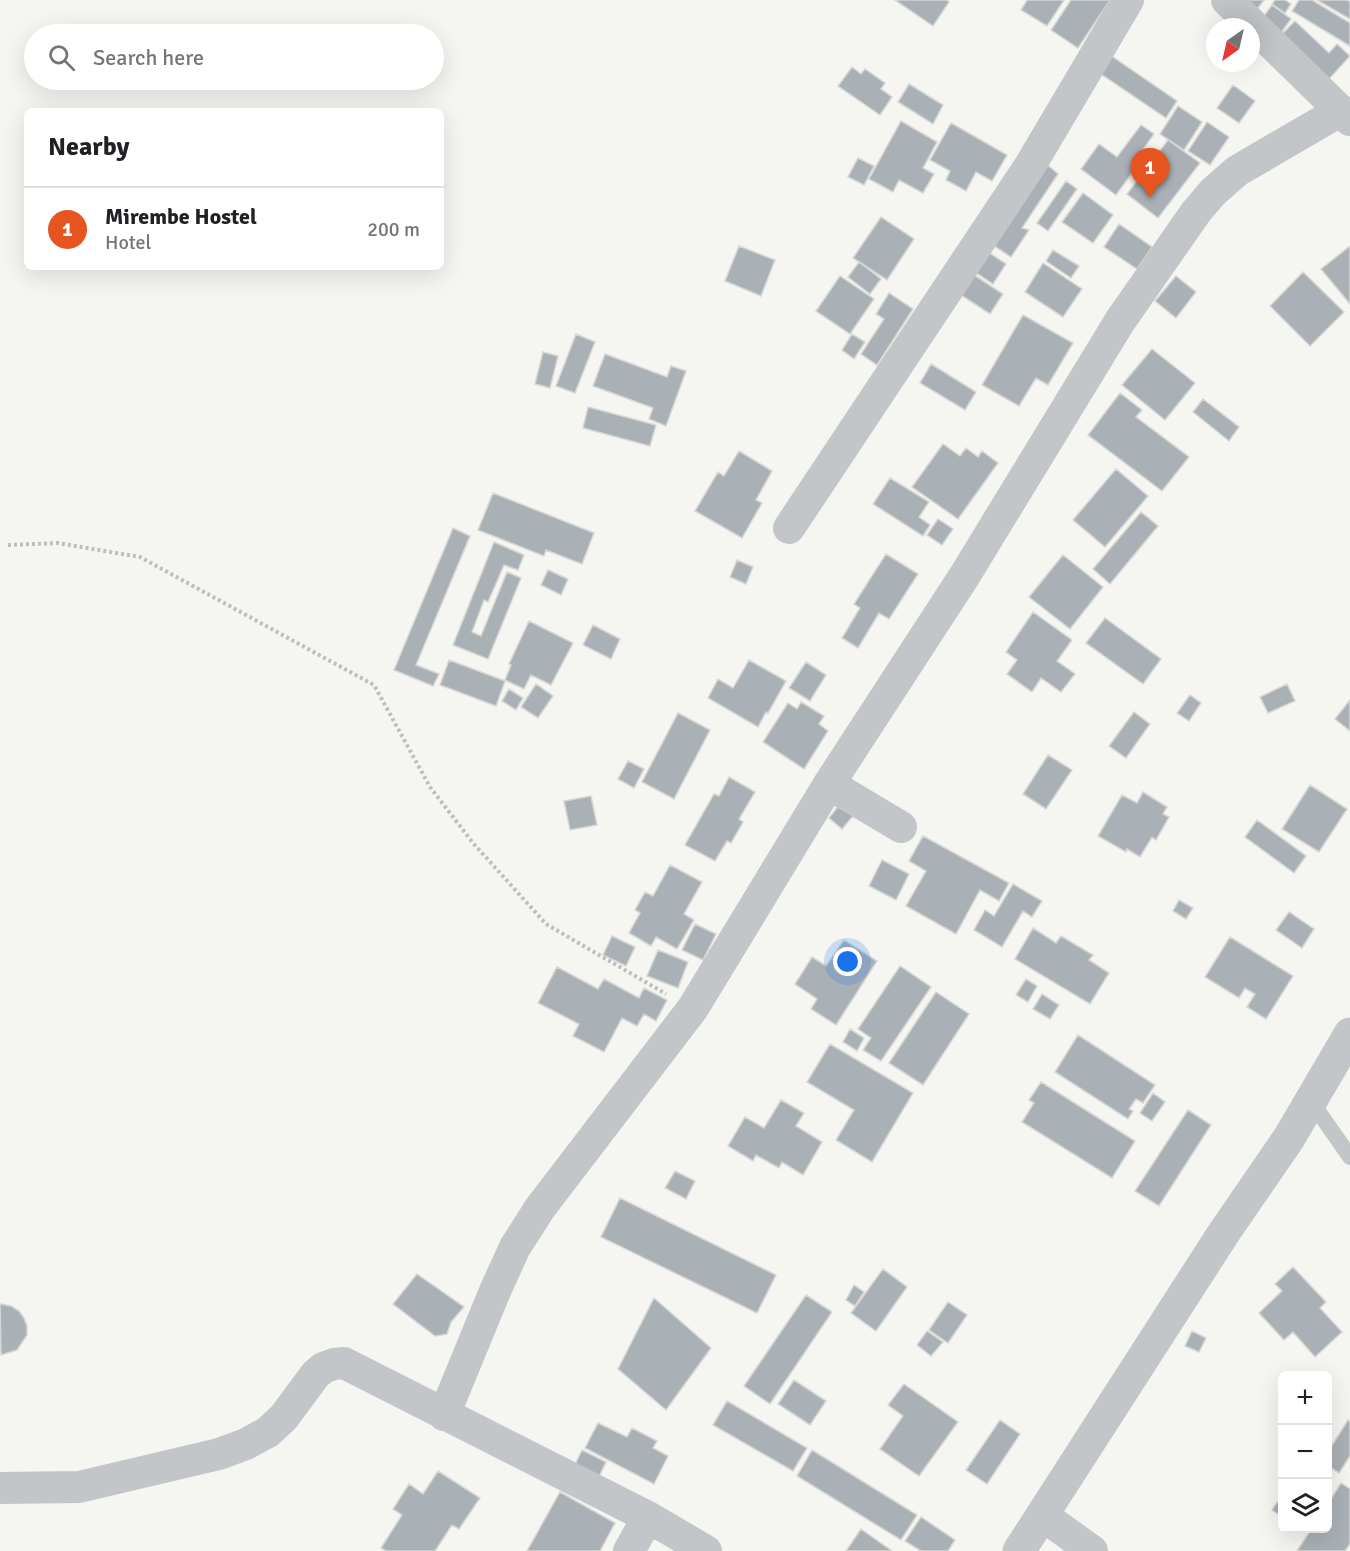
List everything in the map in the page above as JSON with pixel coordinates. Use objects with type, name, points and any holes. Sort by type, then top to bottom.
[{"type":"street","points":[[789,528],[1032,164],[1128,0]]},
{"type":"street","points":[[444,1415],[515,1247],[540,1208],[693,1008],[829,784],[965,574],[1120,321],[1196,212],[1213,192],[1237,171],[1345,116],[1227,0]]},
{"type":"street","points":[[829,784],[901,827]]},
{"type":"street","points":[[1019,1551],[1217,1244],[1289,1138],[1350,1034]]},
{"type":"street","points":[[0,1488],[79,1487],[219,1454],[246,1444],[268,1432],[284,1417],[315,1375],[323,1368],[344,1363],[648,1517],[706,1551]]},
{"type":"street","points":[[1042,1515],[1092,1551]]},
{"type":"street","points":[[629,1551],[648,1517]]},
{"type":"lane","points":[[1311,1101],[1350,1157]]},
{"type":"path","points":[[8,545],[58,543],[140,557],[374,685],[430,787],[473,843],[546,924],[693,1008]]},
{"type":"building","points":[[895,0],[947,0],[949,2],[933,26]]},
{"type":"building","points":[[1027,0],[1064,0],[1047,26],[1021,10]]},
{"type":"building","points":[[1071,0],[1110,0],[1078,48],[1051,30]]},
{"type":"building","points":[[1245,0],[1264,0],[1257,9]]},
{"type":"building","points":[[1275,0],[1285,0],[1291,4],[1285,13],[1272,4]]},
{"type":"building","points":[[1299,0],[1312,0],[1350,23],[1350,46],[1292,11]]},
{"type":"building","points":[[1317,0],[1347,0],[1350,2],[1350,19]]},
{"type":"building","points":[[1272,5],[1291,19],[1281,33],[1262,19]]},
{"type":"building","points":[[1295,21],[1329,53],[1337,44],[1350,56],[1329,79],[1282,34]]},
{"type":"building","points":[[1110,55],[1177,101],[1166,118],[1098,72]]},
{"type":"building","points":[[852,67],[861,74],[865,69],[885,83],[881,89],[892,97],[880,115],[838,86]]},
{"type":"building","points":[[909,84],[943,105],[933,124],[898,102]]},
{"type":"building","points":[[1233,85],[1255,101],[1239,123],[1217,108]]},
{"type":"building","points":[[1178,106],[1202,122],[1184,150],[1160,134]]},
{"type":"building","points":[[901,121],[937,142],[923,168],[934,174],[923,193],[899,180],[893,192],[869,179]]},
{"type":"building","points":[[1207,122],[1229,137],[1210,165],[1188,151]]},
{"type":"building","points":[[951,123],[1007,155],[992,181],[976,172],[966,191],[946,180],[950,171],[930,160]]},
{"type":"building","points":[[1141,125],[1154,134],[1139,155],[1143,158],[1116,195],[1081,169],[1099,144],[1117,157]]},
{"type":"building","points":[[1168,140],[1200,163],[1158,218],[1127,194]]},
{"type":"building","points":[[858,158],[874,166],[864,185],[848,177]]},
{"type":"building","points":[[1044,162],[1058,174],[1022,228],[1029,230],[1011,257],[990,243]]},
{"type":"building","points":[[1066,181],[1077,189],[1048,231],[1037,223]]},
{"type":"building","points":[[1083,193],[1113,215],[1093,243],[1062,222]]},
{"type":"building","points":[[881,217],[914,239],[887,280],[853,258]]},
{"type":"building","points":[[1119,224],[1152,247],[1137,269],[1104,247]]},
{"type":"building","points":[[739,246],[775,260],[761,296],[725,281]]},
{"type":"building","points":[[1350,246],[1350,304],[1321,269]]},
{"type":"building","points":[[1053,250],[1079,266],[1071,278],[1046,261]]},
{"type":"building","points":[[988,252],[1006,264],[993,284],[975,272]]},
{"type":"building","points":[[859,262],[881,279],[870,294],[848,277]]},
{"type":"building","points":[[1043,263],[1082,289],[1063,317],[1025,292]]},
{"type":"building","points":[[1303,272],[1344,312],[1310,346],[1270,306]]},
{"type":"building","points":[[974,275],[1003,294],[990,314],[961,295]]},
{"type":"building","points":[[840,276],[874,299],[850,334],[816,311]]},
{"type":"building","points":[[1176,276],[1196,292],[1176,318],[1155,301]]},
{"type":"building","points":[[889,293],[913,309],[877,365],[861,354],[884,319],[876,314]]},
{"type":"building","points":[[1023,315],[1073,343],[1048,385],[1036,378],[1019,406],[982,385]]},
{"type":"building","points":[[576,334],[595,342],[575,393],[556,386]]},
{"type":"building","points":[[852,334],[865,342],[854,359],[842,350]]},
{"type":"building","points":[[1152,349],[1195,383],[1165,420],[1122,385]]},
{"type":"building","points":[[543,352],[558,356],[550,388],[535,384]]},
{"type":"building","points":[[605,354],[667,377],[671,366],[686,371],[666,426],[649,419],[653,408],[593,386]]},
{"type":"building","points":[[931,364],[976,392],[965,410],[920,383]]},
{"type":"building","points":[[1120,393],[1142,410],[1136,417],[1189,457],[1162,491],[1088,435]]},
{"type":"building","points":[[1203,399],[1239,427],[1229,441],[1193,412]]},
{"type":"building","points":[[588,407],[656,425],[650,446],[583,428]]},
{"type":"building","points":[[943,444],[960,456],[966,448],[978,457],[982,451],[998,463],[958,519],[912,487]]},
{"type":"building","points":[[739,451],[772,471],[756,500],[762,503],[742,538],[695,511],[718,472],[724,476]]},
{"type":"building","points":[[1116,469],[1148,496],[1105,547],[1073,520]]},
{"type":"building","points":[[890,478],[929,502],[919,517],[930,525],[923,536],[873,504]]},
{"type":"building","points":[[493,493],[594,533],[582,564],[546,550],[544,556],[478,530]]},
{"type":"building","points":[[1141,512],[1158,526],[1110,584],[1093,569]]},
{"type":"building","points":[[938,519],[953,529],[942,545],[927,535]]},
{"type":"building","points":[[453,528],[470,536],[416,665],[439,674],[433,686],[394,670]]},
{"type":"building","points":[[494,542],[524,555],[518,570],[504,565],[488,602],[484,600],[472,632],[481,636],[507,572],[521,578],[488,659],[453,645]]},
{"type":"building","points":[[886,554],[918,574],[889,619],[879,613],[858,648],[842,638],[860,608],[854,604]]},
{"type":"building","points":[[1063,555],[1103,587],[1070,629],[1029,597]]},
{"type":"building","points":[[737,560],[753,567],[746,584],[730,577]]},
{"type":"building","points":[[548,570],[568,579],[561,595],[541,585]]},
{"type":"building","points":[[1033,612],[1072,640],[1057,661],[1075,674],[1061,692],[1041,678],[1032,692],[1007,674],[1017,660],[1006,652]]},
{"type":"building","points":[[1105,618],[1161,659],[1143,684],[1086,643]]},
{"type":"building","points":[[529,621],[573,643],[551,685],[531,675],[524,689],[505,680],[511,665],[509,664]]},
{"type":"building","points":[[593,625],[620,639],[611,659],[583,645]]},
{"type":"building","points":[[449,660],[505,681],[496,706],[440,685]]},
{"type":"building","points":[[749,660],[786,681],[758,727],[708,698],[718,679],[733,688]]},
{"type":"building","points":[[806,662],[826,675],[810,701],[789,688]]},
{"type":"building","points":[[536,684],[553,696],[538,718],[521,707]]},
{"type":"building","points":[[1287,684],[1295,701],[1268,713],[1260,697]]},
{"type":"building","points":[[509,689],[523,698],[516,710],[502,701]]},
{"type":"building","points":[[1190,695],[1201,703],[1189,721],[1177,713]]},
{"type":"building","points":[[1350,700],[1350,731],[1335,719]]},
{"type":"building","points":[[801,702],[824,716],[819,724],[828,731],[804,769],[763,742],[788,703],[797,709]]},
{"type":"building","points":[[1134,712],[1150,724],[1126,758],[1109,746]]},
{"type":"building","points":[[678,713],[710,730],[674,799],[642,782]]},
{"type":"building","points":[[1048,755],[1072,770],[1046,809],[1023,794]]},
{"type":"building","points":[[628,761],[644,769],[634,788],[618,779]]},
{"type":"building","points":[[729,777],[755,792],[739,819],[743,822],[731,843],[727,841],[715,861],[685,845],[714,794],[719,796]]},
{"type":"building","points":[[1310,785],[1347,809],[1319,852],[1282,829]]},
{"type":"building","points":[[1143,792],[1167,807],[1163,814],[1169,817],[1156,840],[1152,837],[1140,857],[1098,836],[1122,795],[1137,803]]},
{"type":"building","points":[[591,796],[597,825],[570,830],[564,801]]},
{"type":"building","points":[[844,799],[858,810],[842,829],[829,818]]},
{"type":"building","points":[[1257,820],[1306,856],[1294,873],[1245,837]]},
{"type":"building","points":[[923,836],[1009,883],[999,901],[980,890],[956,934],[906,906],[926,871],[909,861]]},
{"type":"building","points":[[882,860],[909,874],[896,900],[869,886]]},
{"type":"building","points":[[670,865],[702,882],[684,914],[694,920],[677,949],[656,937],[651,946],[629,933],[640,913],[635,910],[645,892],[653,896]]},
{"type":"building","points":[[1013,884],[1042,901],[1032,917],[1023,911],[1002,947],[974,930],[985,910],[994,916]]},
{"type":"building","points":[[1179,900],[1193,908],[1186,919],[1173,911]]},
{"type":"building","points":[[1289,912],[1314,929],[1302,948],[1276,930]]},
{"type":"building","points":[[695,924],[716,934],[703,960],[682,950]]},
{"type":"building","points":[[1033,928],[1056,943],[1061,936],[1093,955],[1089,960],[1109,973],[1090,1004],[1015,959]]},
{"type":"building","points":[[612,936],[635,947],[626,966],[603,955]]},
{"type":"building","points":[[1230,937],[1293,976],[1266,1019],[1247,1007],[1255,994],[1245,988],[1239,998],[1205,977]]},
{"type":"building","points":[[844,940],[877,961],[836,1025],[811,1009],[817,999],[795,984],[812,957],[826,966]]},
{"type":"building","points":[[658,950],[688,962],[678,988],[647,976]]},
{"type":"building","points":[[900,966],[931,987],[881,1061],[863,1050],[871,1038],[858,1029]]},
{"type":"building","points":[[557,967],[598,989],[604,979],[639,998],[644,988],[667,1000],[656,1021],[644,1014],[637,1026],[622,1018],[604,1052],[573,1036],[579,1024],[538,1003]]},
{"type":"building","points":[[1026,979],[1037,986],[1028,1002],[1016,995]]},
{"type":"building","points":[[936,992],[969,1014],[923,1085],[889,1063]]},
{"type":"building","points":[[1042,994],[1059,1005],[1050,1019],[1033,1009]]},
{"type":"building","points":[[850,1029],[864,1038],[857,1051],[843,1042]]},
{"type":"building","points":[[1078,1035],[1155,1085],[1143,1103],[1136,1099],[1129,1109],[1133,1111],[1128,1119],[1055,1072]]},
{"type":"building","points":[[830,1044],[913,1093],[872,1162],[836,1140],[854,1110],[807,1082]]},
{"type":"building","points":[[1041,1082],[1135,1141],[1112,1178],[1022,1122],[1034,1103],[1029,1100]]},
{"type":"building","points":[[1153,1093],[1165,1102],[1152,1121],[1140,1113]]},
{"type":"building","points":[[781,1100],[804,1113],[796,1126],[822,1142],[803,1175],[782,1162],[779,1168],[756,1155],[753,1161],[728,1146],[745,1117],[764,1128]]},
{"type":"building","points":[[1188,1110],[1211,1125],[1159,1206],[1135,1191]]},
{"type":"building","points":[[675,1171],[695,1181],[686,1199],[665,1188]]},
{"type":"building","points":[[620,1198],[776,1275],[757,1313],[601,1237]]},
{"type":"building","points":[[1293,1267],[1326,1302],[1320,1308],[1342,1332],[1315,1357],[1293,1332],[1284,1340],[1259,1313],[1282,1291],[1275,1284]]},
{"type":"building","points":[[883,1269],[907,1287],[876,1331],[851,1313]]},
{"type":"building","points":[[417,1274],[464,1307],[451,1322],[447,1334],[435,1336],[393,1304]]},
{"type":"building","points":[[854,1285],[864,1292],[855,1306],[846,1300]]},
{"type":"building","points":[[806,1295],[832,1312],[770,1404],[744,1386]]},
{"type":"building","points":[[654,1298],[711,1348],[666,1410],[618,1369]]},
{"type":"building","points":[[948,1302],[967,1315],[948,1343],[929,1330]]},
{"type":"building","points":[[0,1304],[11,1306],[19,1311],[27,1326],[27,1335],[17,1350],[1,1355]]},
{"type":"building","points":[[927,1331],[943,1342],[931,1356],[917,1345]]},
{"type":"building","points":[[1192,1331],[1206,1338],[1199,1352],[1185,1346]]},
{"type":"building","points":[[794,1380],[826,1401],[810,1425],[778,1404]]},
{"type":"building","points":[[904,1384],[958,1422],[919,1476],[880,1449],[903,1416],[888,1405]]},
{"type":"building","points":[[727,1401],[807,1448],[793,1471],[713,1425]]},
{"type":"building","points":[[1000,1420],[1020,1434],[987,1484],[966,1470]]},
{"type":"building","points":[[1348,1420],[1350,1422],[1350,1456],[1339,1473],[1332,1469],[1332,1446]]},
{"type":"building","points":[[598,1423],[627,1437],[632,1428],[657,1441],[653,1448],[668,1456],[654,1484],[585,1448]]},
{"type":"building","points":[[582,1450],[606,1462],[596,1483],[572,1471]]},
{"type":"building","points":[[812,1450],[917,1515],[901,1540],[797,1476]]},
{"type":"building","points":[[438,1471],[480,1498],[459,1529],[452,1525],[435,1551],[386,1551],[381,1548],[402,1515],[393,1509],[409,1484],[423,1494]]},
{"type":"building","points":[[1341,1483],[1350,1489],[1350,1544],[1345,1551],[1297,1551],[1309,1533],[1332,1533],[1332,1498]]},
{"type":"building","points":[[560,1492],[615,1523],[600,1551],[527,1551]]},
{"type":"building","points":[[1277,1502],[1278,1503],[1278,1514],[1272,1510]]},
{"type":"building","points":[[921,1517],[955,1540],[948,1551],[921,1551],[905,1541]]},
{"type":"building","points":[[861,1529],[892,1551],[846,1551]]},
{"type":"place","name":"Mirembe Hostel","points":[[1150,198]]}]
